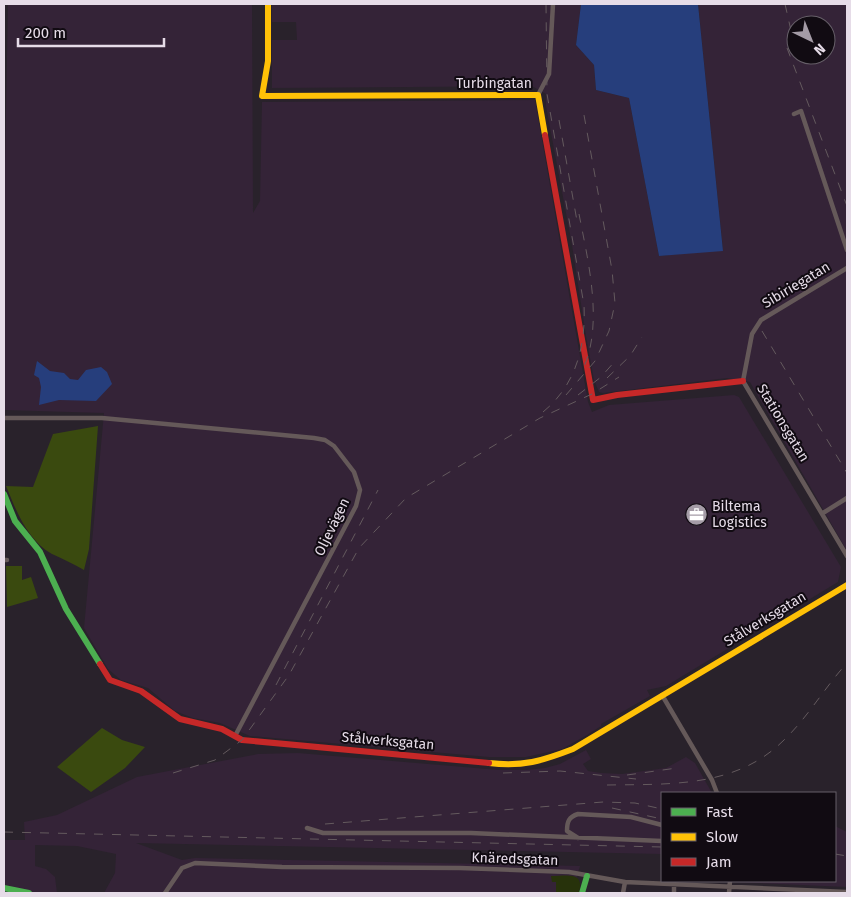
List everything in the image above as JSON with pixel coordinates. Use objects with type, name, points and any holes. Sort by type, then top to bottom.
[{"type":"street","name":"Turbingatan","points":[[268,4],[268,61],[262,96],[538,95],[593,400]]},
{"type":"street","points":[[538,95],[549,74],[552,4]]},
{"type":"street","points":[[800,105],[847,250]]},
{"type":"street","points":[[794,114],[801,112]]},
{"type":"street","name":"Sibiriegatan","points":[[744,381],[752,334],[761,320],[847,268]]},
{"type":"street","name":"Stationsgatan","points":[[593,400],[617,395],[744,381],[847,556]]},
{"type":"street","name":"Oljevägen","points":[[4,418],[114,419],[325,440],[334,446],[358,478],[360,494],[353,513],[235,736]]},
{"type":"street","name":"Stålverksgatan","points":[[4,494],[15,522],[40,552],[66,609],[110,680],[141,691],[180,719],[222,729],[235,736],[254,742],[506,765],[540,762],[573,749],[847,585]]},
{"type":"street","points":[[823,513],[847,498]]},
{"type":"street","points":[[662,695],[712,780],[717,792]]},
{"type":"street","points":[[578,838],[567,831],[567,823],[571,816],[578,814],[631,817],[661,825]]},
{"type":"street","points":[[307,828],[323,833],[471,833],[661,841]]},
{"type":"street","name":"Knäredsgatan","points":[[165,893],[182,868],[194,863],[282,867],[460,868],[569,872],[625,882],[674,884],[729,891],[847,892]]},
{"type":"street","points":[[582,893],[587,876]]},
{"type":"street","points":[[623,893],[625,882]]},
{"type":"street","points":[[674,884],[674,893]]},
{"type":"street","points":[[4,888],[29,893]]},
{"type":"shaded area","points":[[8,4],[252,4],[253,213],[260,201],[262,102],[535,100],[588,402],[592,412],[609,405],[734,395],[739,397],[841,567],[838,582],[666,686],[647,690],[650,696],[601,724],[601,726],[587,735],[562,749],[526,757],[489,757],[250,736],[220,723],[193,718],[175,711],[148,688],[121,680],[108,669],[84,628],[104,413],[4,410],[4,215]]},
{"type":"shaded area","points":[[272,4],[581,4],[576,45],[594,65],[596,90],[629,98],[659,256],[723,250],[698,4],[847,4],[847,551],[750,382],[727,378],[599,392],[594,380],[586,336],[572,245],[546,106],[546,94],[532,86],[272,88],[272,40],[297,40],[296,22],[272,22]]},
{"type":"shaded area","points":[[586,750],[591,759],[583,764],[588,771],[622,774],[666,768],[686,757],[695,763],[711,792],[661,792],[661,854],[136,843],[182,860],[195,858],[580,866],[572,893],[104,893],[115,873],[116,854],[77,846],[35,845],[35,866],[46,869],[55,877],[57,893],[4,893],[4,840],[25,840],[24,822],[57,815],[137,777],[258,754],[298,753],[499,770],[526,770],[560,764]]},
{"type":"shaded area","points":[[836,826],[847,832],[847,887],[735,882],[836,882]]},
{"type":"green space","points":[[98,426],[89,549],[84,570],[52,554],[36,541],[23,524],[6,486],[33,487],[53,434]]},
{"type":"green space","points":[[6,566],[22,566],[22,580],[31,577],[38,598],[7,607]]},
{"type":"green space","points":[[102,728],[122,740],[145,747],[125,768],[91,792],[57,767]]},
{"type":"green space","points":[[551,876],[573,876],[577,878],[580,886],[579,893],[556,893],[556,882],[552,882]]},
{"type":"water","points":[[581,4],[698,4],[723,251],[659,256],[629,98],[596,90],[594,65],[576,45]]},
{"type":"water","points":[[37,361],[50,371],[64,373],[70,379],[78,380],[86,370],[101,367],[107,372],[112,384],[96,401],[59,400],[39,405],[41,387],[39,378],[34,375]]},
{"type":"railway","points":[[543,412],[564,390],[577,364],[581,350],[584,320],[584,305],[547,94],[546,4]]},
{"type":"railway","points":[[785,4],[787,15]]},
{"type":"railway","points":[[793,65],[847,206]]},
{"type":"railway","points":[[566,395],[595,361],[609,331],[615,303],[612,270],[584,115]]},
{"type":"railway","points":[[559,120],[577,221]]},
{"type":"railway","points":[[579,214],[590,273],[593,315],[592,336],[588,355],[581,373]]},
{"type":"railway","points":[[762,331],[847,473]]},
{"type":"railway","points":[[607,378],[630,356],[642,337]]},
{"type":"railway","points":[[578,395],[601,377],[616,360]]},
{"type":"railway","points":[[173,773],[215,760],[242,740],[289,675],[359,548],[406,498],[540,418],[592,394],[619,377]]},
{"type":"railway","points":[[276,685],[378,490]]},
{"type":"railway","points":[[607,785],[678,783],[724,775],[745,767],[765,756],[784,740],[801,722],[847,663]]},
{"type":"railway","points":[[627,775],[677,768]]},
{"type":"railway","points":[[503,773],[560,771],[636,779]]},
{"type":"railway","points":[[325,824],[603,802],[635,803],[661,809]]},
{"type":"railway","points":[[612,808],[661,819]]},
{"type":"railway","points":[[4,832],[661,847]]},
{"type":"railway","points":[[836,854],[847,856]]},
{"type":"traffic: fast","points":[[4,494],[15,521],[40,552],[66,609],[100,664]]},
{"type":"traffic: fast","points":[[582,893],[587,876]]},
{"type":"traffic: fast","points":[[4,888],[29,893]]},
{"type":"traffic: slow","points":[[268,4],[268,61],[262,96],[538,95],[545,135]]},
{"type":"traffic: slow","points":[[489,763],[512,764],[532,762],[573,749],[847,585]]},
{"type":"traffic: jam","points":[[545,135],[593,400],[617,395],[743,381]]},
{"type":"traffic: jam","points":[[100,664],[110,680],[141,691],[180,719],[222,729],[242,740],[489,763]]},
{"type":"place","name":"Biltema Logistics","points":[[696,514]]}]
